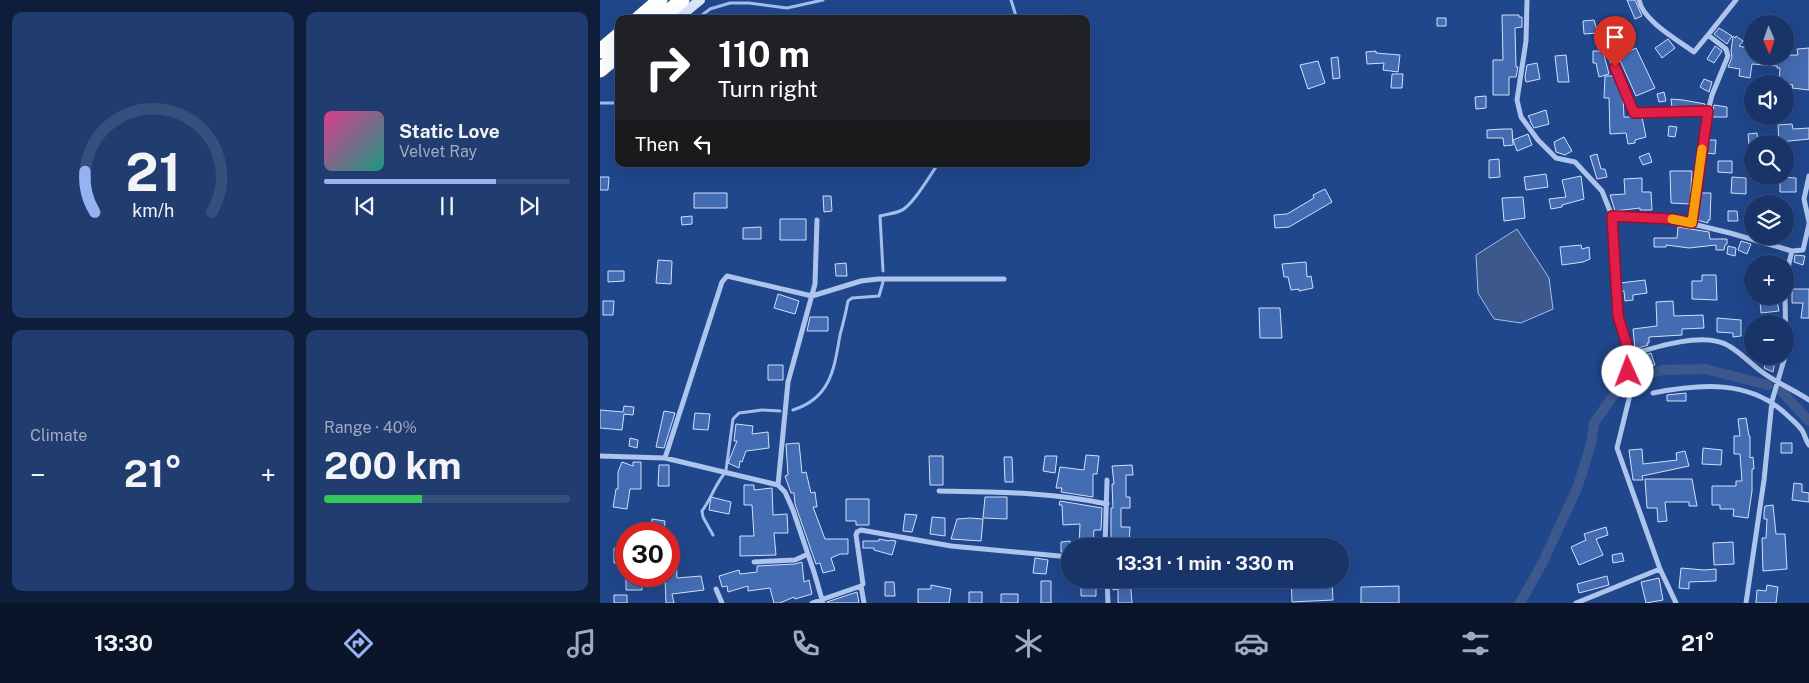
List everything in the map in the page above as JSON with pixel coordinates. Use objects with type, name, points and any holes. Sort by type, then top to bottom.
[{"type":"highway","points":[[643,15],[660,0]]},
{"type":"highway","points":[[665,15],[682,0]]},
{"type":"highway","points":[[600,51],[615,38]]},
{"type":"highway","points":[[601,69],[615,57]]},
{"type":"street","points":[[682,15],[700,0]]},
{"type":"street","points":[[1527,0],[1526,41],[1517,100],[1521,117],[1538,140],[1556,158],[1575,162],[1602,191],[1612,216],[1618,316],[1630,355],[1628,372],[1630,395],[1617,448],[1660,569],[1676,603]]},
{"type":"street","points":[[1639,0],[1652,21],[1694,52],[1736,0]]},
{"type":"street","points":[[1692,223],[1708,111],[1712,95],[1728,56],[1726,49],[1708,35]]},
{"type":"street","points":[[1608,52],[1634,113],[1708,111]]},
{"type":"street","points":[[601,69],[615,62]]},
{"type":"street","points":[[1612,216],[1672,219],[1792,251],[1806,252],[1809,223],[1804,199],[1809,176]]},
{"type":"street","points":[[778,485],[788,382],[815,284],[816,220]]},
{"type":"street","points":[[1791,255],[1792,251]]},
{"type":"street","points":[[665,458],[722,282],[727,276],[812,296],[861,281],[878,278],[1004,279]]},
{"type":"street","points":[[1746,603],[1764,480],[1772,401],[1786,354],[1785,305]]},
{"type":"street","points":[[1630,355],[1665,344],[1711,340],[1727,345],[1763,373],[1809,400]]},
{"type":"street","points":[[1653,393],[1689,386],[1717,386],[1748,392],[1772,401],[1803,432],[1809,445]]},
{"type":"street","points":[[600,456],[665,458],[778,485],[786,492],[822,601]]},
{"type":"street","points":[[1105,538],[1107,480]]},
{"type":"street","points":[[939,491],[1055,496],[1080,498],[1107,504]]},
{"type":"street","points":[[864,603],[861,586],[864,579],[856,535],[861,530],[950,546],[1061,556]]},
{"type":"street","points":[[754,562],[795,560],[808,554]]},
{"type":"street","points":[[1576,603],[1660,569]]},
{"type":"street","points":[[812,603],[861,586]]},
{"type":"street","points":[[1107,588],[1108,603]]},
{"type":"street","points":[[716,589],[722,603]]},
{"type":"water","points":[[1517,229],[1549,278],[1553,309],[1521,323],[1494,319],[1478,293],[1476,255]]},
{"type":"building","points":[[1627,0],[1635,0],[1642,16],[1635,19]]},
{"type":"building","points":[[1502,15],[1519,15],[1519,17],[1522,17],[1522,27],[1515,28],[1516,67],[1518,67],[1516,77],[1509,77],[1509,95],[1493,95],[1493,60],[1503,60]]},
{"type":"building","points":[[1437,18],[1446,18],[1446,26],[1437,26]]},
{"type":"building","points":[[1594,20],[1598,33],[1584,34],[1583,21]]},
{"type":"building","points":[[1719,28],[1732,36],[1727,44],[1714,34]]},
{"type":"building","points":[[1733,36],[1735,38],[1736,36],[1743,41],[1739,46],[1744,47],[1744,65],[1752,65],[1750,75],[1739,76],[1740,69],[1728,67],[1732,57]]},
{"type":"building","points":[[1668,39],[1675,48],[1662,58],[1655,48]]},
{"type":"building","points":[[1715,46],[1722,51],[1714,63],[1707,59]]},
{"type":"building","points":[[1636,48],[1655,88],[1636,96],[1618,56]]},
{"type":"building","points":[[1809,48],[1809,90],[1794,88],[1794,75],[1780,75],[1780,68],[1777,68],[1777,66],[1764,65],[1794,65],[1794,55],[1798,55],[1797,49]]},
{"type":"building","points":[[1376,51],[1376,53],[1400,55],[1398,72],[1383,70],[1384,63],[1367,64],[1366,52]]},
{"type":"building","points":[[1593,51],[1603,51],[1609,74],[1599,77],[1596,63],[1593,63]]},
{"type":"building","points":[[1566,55],[1569,82],[1558,82],[1555,56]]},
{"type":"building","points":[[1338,57],[1340,78],[1333,79],[1331,58]]},
{"type":"building","points":[[1318,61],[1325,83],[1308,89],[1300,65]]},
{"type":"building","points":[[1537,63],[1540,79],[1526,82],[1527,65]]},
{"type":"building","points":[[1392,74],[1403,74],[1402,88],[1391,88]]},
{"type":"building","points":[[1605,76],[1613,76],[1623,97],[1624,117],[1642,117],[1646,137],[1635,140],[1635,143],[1628,144],[1626,133],[1610,134],[1609,98],[1604,98]]},
{"type":"building","points":[[1704,79],[1712,82],[1709,92],[1700,87]]},
{"type":"building","points":[[1664,92],[1666,101],[1659,102],[1657,94]]},
{"type":"building","points":[[1486,96],[1486,108],[1476,109],[1475,97]]},
{"type":"building","points":[[1671,99],[1705,104],[1705,107],[1672,108]]},
{"type":"building","points":[[1714,105],[1727,107],[1727,117],[1712,117]]},
{"type":"building","points":[[1546,110],[1549,124],[1534,128],[1528,116]]},
{"type":"building","points":[[1778,125],[1792,125],[1793,129],[1809,128],[1809,139],[1794,140],[1794,135],[1779,135]]},
{"type":"building","points":[[1669,126],[1677,127],[1675,137],[1668,136]]},
{"type":"building","points":[[1512,129],[1513,145],[1504,146],[1503,138],[1487,138],[1487,130]]},
{"type":"building","points":[[1528,134],[1532,145],[1517,151],[1513,140]]},
{"type":"building","points":[[1564,137],[1572,151],[1565,155],[1556,152],[1554,142]]},
{"type":"building","points":[[1708,140],[1716,140],[1715,154],[1707,153]]},
{"type":"building","points":[[1649,153],[1652,162],[1643,165],[1639,157]]},
{"type":"building","points":[[1597,154],[1601,169],[1605,169],[1607,177],[1597,179],[1590,156]]},
{"type":"building","points":[[1499,159],[1500,177],[1489,178],[1489,160]]},
{"type":"building","points":[[1718,161],[1732,161],[1732,173],[1718,172]]},
{"type":"building","points":[[1670,171],[1692,171],[1690,204],[1671,203]]},
{"type":"building","points":[[1546,174],[1548,187],[1526,190],[1524,177]]},
{"type":"building","points":[[1581,176],[1584,199],[1551,209],[1549,199],[1566,197],[1562,180]]},
{"type":"building","points":[[600,177],[609,177],[608,190],[600,190]]},
{"type":"building","points":[[1732,177],[1744,178],[1746,194],[1731,193]]},
{"type":"building","points":[[1642,178],[1642,192],[1651,192],[1652,210],[1640,210],[1640,208],[1615,211],[1610,195],[1625,194],[1624,179]]},
{"type":"building","points":[[1794,178],[1796,178],[1796,192],[1780,192],[1780,185],[1794,185]]},
{"type":"building","points":[[1325,189],[1332,202],[1289,227],[1275,228],[1274,215],[1287,214],[1314,198],[1313,195]]},
{"type":"building","points":[[694,193],[727,193],[727,208],[694,208]]},
{"type":"building","points":[[1701,193],[1711,193],[1710,220],[1708,220],[1708,223],[1697,220]]},
{"type":"building","points":[[823,196],[831,196],[832,211],[824,212]]},
{"type":"building","points":[[1523,197],[1525,218],[1504,221],[1502,198]]},
{"type":"building","points":[[1728,211],[1737,211],[1738,221],[1728,221]]},
{"type":"building","points":[[692,216],[692,224],[682,225],[681,217]]},
{"type":"building","points":[[780,219],[806,219],[806,240],[780,240]]},
{"type":"building","points":[[761,227],[761,239],[743,239],[743,228]]},
{"type":"building","points":[[1678,227],[1709,232],[1710,239],[1727,239],[1727,244],[1724,250],[1716,250],[1716,245],[1689,248],[1666,245],[1666,247],[1654,247],[1654,238],[1677,238]]},
{"type":"building","points":[[1741,241],[1744,242],[1744,245],[1751,245],[1747,254],[1738,250]]},
{"type":"building","points":[[1581,245],[1582,249],[1589,247],[1590,259],[1562,265],[1560,247]]},
{"type":"building","points":[[1728,246],[1736,248],[1735,256],[1727,254]]},
{"type":"building","points":[[1795,255],[1805,256],[1803,265],[1794,262]]},
{"type":"building","points":[[658,260],[672,261],[671,284],[656,283]]},
{"type":"building","points":[[1306,262],[1307,277],[1311,276],[1313,288],[1299,291],[1299,289],[1291,290],[1288,277],[1284,277],[1282,264]]},
{"type":"building","points":[[846,263],[847,276],[836,276],[835,264]]},
{"type":"building","points":[[608,271],[624,271],[624,281],[608,282]]},
{"type":"building","points":[[1702,275],[1716,275],[1717,300],[1692,299],[1692,281],[1702,281]]},
{"type":"building","points":[[1645,280],[1647,293],[1633,295],[1633,300],[1625,301],[1624,291],[1621,291],[1620,283]]},
{"type":"building","points":[[1794,289],[1809,289],[1809,318],[1801,318],[1803,303],[1794,303]]},
{"type":"building","points":[[778,294],[799,301],[795,314],[774,308]]},
{"type":"building","points":[[603,301],[614,301],[613,315],[603,315]]},
{"type":"building","points":[[1673,301],[1674,316],[1703,315],[1704,328],[1682,329],[1682,335],[1649,337],[1648,345],[1635,349],[1633,329],[1657,326],[1656,302]]},
{"type":"building","points":[[1760,305],[1778,305],[1779,311],[1761,313]]},
{"type":"building","points":[[1259,308],[1280,308],[1282,338],[1260,338]]},
{"type":"building","points":[[810,317],[828,317],[828,331],[807,331]]},
{"type":"building","points":[[1717,318],[1741,320],[1741,336],[1733,337],[1733,333],[1717,332]]},
{"type":"building","points":[[1651,353],[1655,365],[1635,372],[1634,359]]},
{"type":"building","points":[[768,365],[783,365],[783,380],[768,380]]},
{"type":"building","points":[[1765,365],[1774,365],[1773,372],[1764,368]]},
{"type":"building","points":[[1686,393],[1686,401],[1667,401],[1667,395]]},
{"type":"building","points":[[624,406],[634,407],[633,415],[624,414],[622,430],[600,428],[600,410],[623,412]]},
{"type":"building","points":[[664,411],[675,413],[664,448],[656,447]]},
{"type":"building","points":[[695,413],[710,414],[708,430],[693,429]]},
{"type":"building","points":[[1746,418],[1750,436],[1750,458],[1753,457],[1754,469],[1752,469],[1752,491],[1748,518],[1733,516],[1734,509],[1720,509],[1720,505],[1712,505],[1712,486],[1736,486],[1736,481],[1742,481],[1740,454],[1734,454],[1734,436],[1740,436],[1738,419]]},
{"type":"building","points":[[736,424],[753,426],[752,434],[768,432],[769,448],[746,451],[742,462],[740,461],[739,468],[728,463],[737,441],[734,441]]},
{"type":"building","points":[[630,438],[638,440],[637,448],[629,446]]},
{"type":"building","points":[[799,443],[802,473],[806,472],[811,493],[815,492],[817,507],[813,507],[825,539],[848,539],[848,554],[840,554],[831,558],[835,570],[823,573],[820,563],[816,564],[795,504],[794,493],[791,493],[785,476],[788,475],[786,444]]},
{"type":"building","points":[[1781,443],[1792,443],[1792,453],[1781,453]]},
{"type":"building","points":[[1703,448],[1722,450],[1721,465],[1702,464]]},
{"type":"building","points":[[1642,449],[1643,464],[1677,460],[1676,453],[1685,451],[1689,466],[1642,476],[1643,480],[1633,480],[1629,450]]},
{"type":"building","points":[[1086,455],[1099,456],[1097,474],[1093,474],[1093,497],[1061,492],[1062,488],[1056,488],[1060,467],[1084,470]]},
{"type":"building","points":[[929,456],[943,456],[943,485],[930,485]]},
{"type":"building","points":[[1045,456],[1057,456],[1055,473],[1043,471]]},
{"type":"building","points":[[1004,457],[1012,457],[1013,482],[1005,482]]},
{"type":"building","points":[[622,462],[633,466],[633,462],[641,462],[641,489],[630,489],[627,509],[613,507],[616,489],[618,489],[618,472]]},
{"type":"building","points":[[659,465],[669,465],[669,486],[658,486]]},
{"type":"building","points":[[1132,465],[1133,475],[1126,475],[1126,497],[1130,497],[1130,508],[1121,508],[1121,527],[1130,527],[1129,538],[1111,538],[1112,484],[1114,484],[1112,466]]},
{"type":"building","points":[[1645,479],[1692,479],[1697,506],[1689,506],[1689,502],[1665,502],[1667,521],[1658,522],[1657,508],[1647,508]]},
{"type":"building","points":[[1794,483],[1802,484],[1802,492],[1809,493],[1809,502],[1792,500]]},
{"type":"building","points":[[744,485],[754,485],[754,490],[772,488],[773,515],[787,514],[788,533],[774,533],[776,555],[740,556],[740,536],[754,536],[752,505],[744,505]]},
{"type":"building","points":[[711,497],[731,502],[729,514],[709,510]]},
{"type":"building","points":[[985,497],[1007,497],[1007,519],[983,518]]},
{"type":"building","points":[[846,499],[869,499],[869,525],[856,525],[856,521],[846,521]]},
{"type":"building","points":[[1060,501],[1102,508],[1101,530],[1094,530],[1094,538],[1079,538],[1080,524],[1063,525],[1062,505],[1059,505]]},
{"type":"building","points":[[1773,505],[1776,534],[1785,534],[1787,569],[1763,571],[1762,538],[1766,538],[1767,519],[1764,519],[1765,506]]},
{"type":"building","points":[[905,514],[917,515],[912,532],[903,531]]},
{"type":"building","points":[[932,517],[945,518],[945,536],[930,534]]},
{"type":"building","points":[[652,519],[665,521],[665,522],[652,522]]},
{"type":"building","points":[[957,519],[983,519],[981,541],[951,539]]},
{"type":"building","points":[[1606,527],[1608,535],[1596,539],[1603,555],[1579,565],[1571,547],[1586,540],[1584,534]]},
{"type":"building","points":[[879,539],[896,541],[892,555],[874,550],[874,548],[863,548],[863,541],[879,541]]},
{"type":"building","points":[[1733,542],[1734,564],[1714,565],[1713,543]]},
{"type":"building","points":[[1622,553],[1624,561],[1613,563],[1612,555]]},
{"type":"building","points":[[1035,558],[1048,560],[1046,574],[1033,573]]},
{"type":"building","points":[[802,562],[804,582],[809,580],[812,594],[795,599],[794,597],[780,603],[774,603],[770,588],[748,591],[748,586],[728,592],[727,586],[722,587],[719,576],[739,570],[740,574],[757,572],[757,566]]},
{"type":"building","points":[[1681,568],[1716,569],[1716,581],[1689,582],[1689,589],[1679,588]]},
{"type":"building","points":[[701,576],[704,590],[672,594],[674,603],[666,603],[665,587],[680,587],[680,578]]},
{"type":"building","points":[[1607,576],[1609,585],[1579,593],[1577,584]]},
{"type":"building","points":[[1659,578],[1663,600],[1646,603],[1641,582]]},
{"type":"building","points":[[1041,581],[1051,581],[1051,603],[1041,603]]},
{"type":"building","points":[[885,582],[894,582],[895,596],[885,596]]},
{"type":"building","points":[[931,585],[951,589],[949,603],[918,603],[918,589],[931,589]]},
{"type":"building","points":[[1767,585],[1778,587],[1776,603],[1756,603],[1757,590],[1766,591]]},
{"type":"building","points":[[1399,586],[1399,603],[1361,603],[1361,587]]},
{"type":"building","points":[[626,587],[642,587],[642,590],[626,590]]},
{"type":"building","points":[[1081,588],[1096,588],[1096,596],[1081,596]]},
{"type":"building","points":[[1113,588],[1131,588],[1132,603],[1118,603],[1118,589],[1113,590]]},
{"type":"building","points":[[1291,588],[1332,588],[1333,600],[1292,602]]},
{"type":"building","points":[[857,592],[859,603],[827,603],[827,602]]},
{"type":"building","points":[[969,592],[982,592],[982,603],[969,603]]},
{"type":"building","points":[[1001,594],[1018,594],[1018,603],[1001,603]]},
{"type":"building","points":[[614,595],[627,595],[627,603],[614,603]]},
{"type":"waterway","points":[[702,15],[710,9],[730,3],[749,3],[787,8],[823,0]]},
{"type":"waterway","points":[[1011,0],[1016,15]]},
{"type":"waterway","points":[[600,103],[615,103]]},
{"type":"waterway","points":[[883,271],[880,216],[897,212],[910,204],[936,167]]},
{"type":"waterway","points":[[793,410],[806,405],[816,398],[828,381],[833,371],[848,301],[852,298],[879,296],[883,282]]},
{"type":"waterway","points":[[1635,378],[1663,370],[1705,369],[1768,385]]},
{"type":"waterway","points":[[1520,603],[1543,562],[1578,486],[1591,444],[1594,423],[1618,389]]},
{"type":"waterway","points":[[1781,391],[1809,421]]},
{"type":"waterway","points":[[726,470],[733,419],[739,413],[762,410],[780,411]]},
{"type":"waterway","points":[[713,535],[703,517],[702,511],[724,474]]},
{"type":"slow traffic","points":[[1672,219],[1692,223],[1702,149]]},
{"type":"route","points":[[1615,67],[1634,113],[1708,111],[1692,223],[1672,219],[1612,216],[1618,316],[1630,355],[1628,372]]}]
